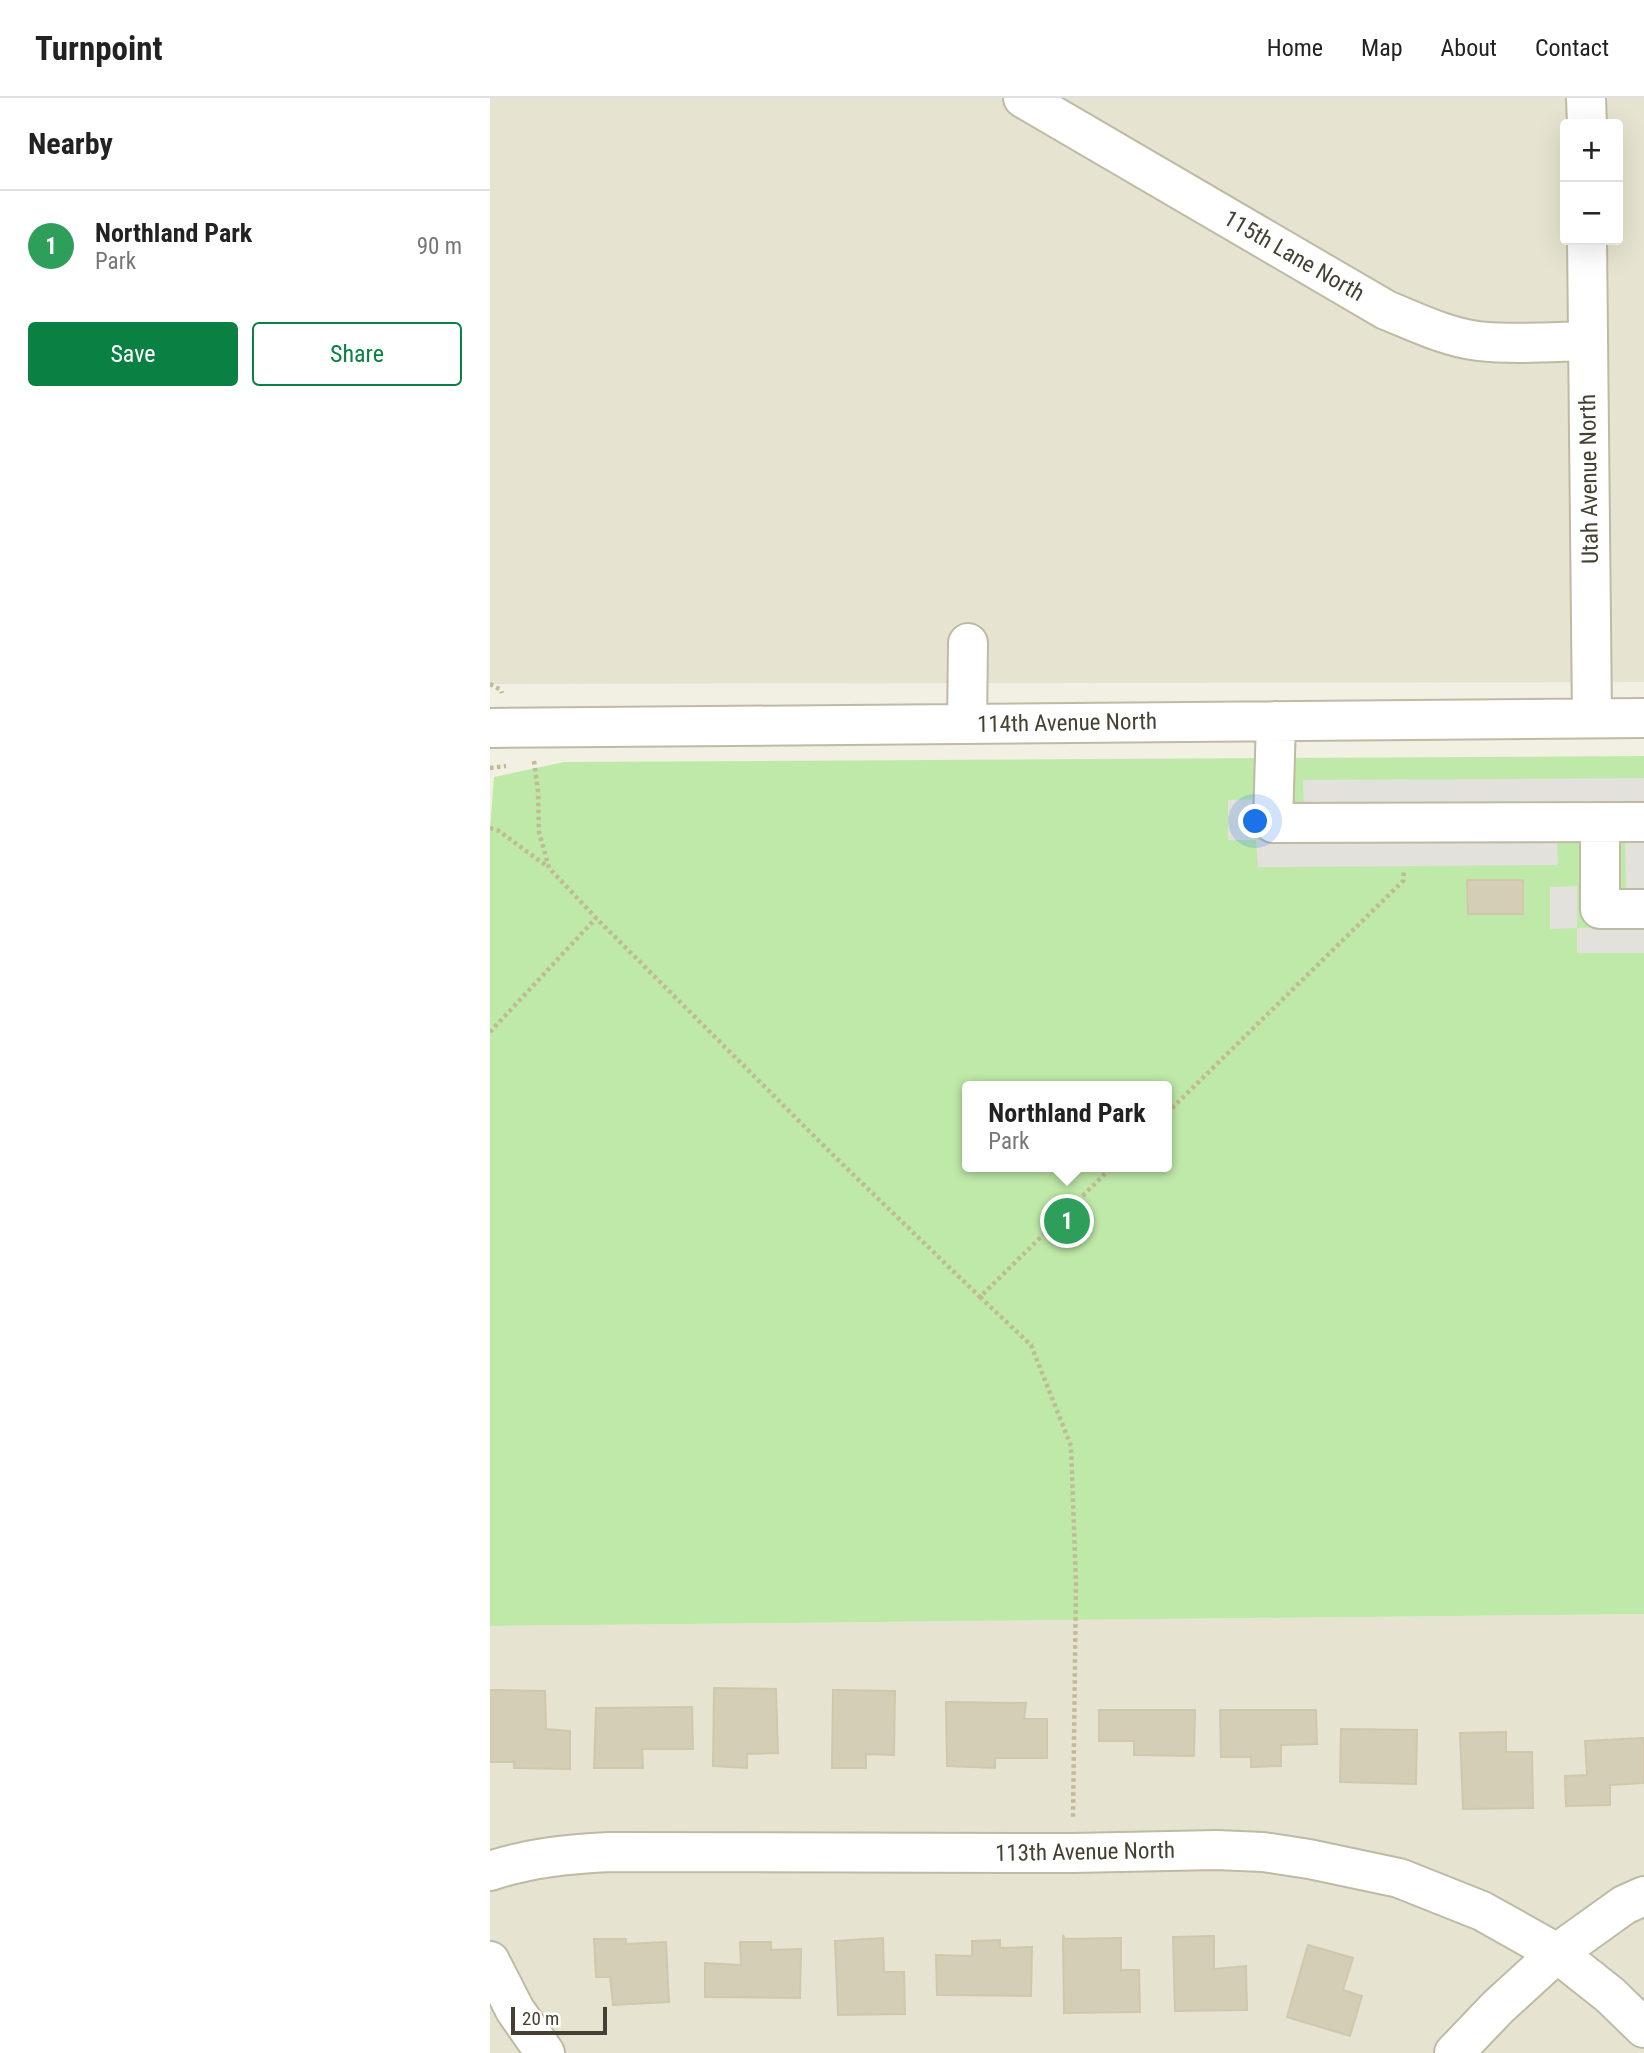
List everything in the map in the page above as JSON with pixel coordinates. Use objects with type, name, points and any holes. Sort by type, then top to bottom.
[{"type":"street","name":"115th Lane North","points":[[1023,98],[1386,310],[1431,329],[1477,341],[1587,341]]},
{"type":"street","points":[[1587,98],[1587,119]]},
{"type":"street","name":"Utah Avenue North","points":[[1587,245],[1592,719]]},
{"type":"street","points":[[967,724],[968,643]]},
{"type":"street","name":"114th Avenue North","points":[[490,728],[1644,718]]},
{"type":"street","points":[[1276,721],[1273,823],[1644,822]]},
{"type":"street","points":[[1600,822],[1600,909],[1644,909]]},
{"type":"street","name":"113th Avenue North","points":[[490,1871],[559,1855],[609,1852],[1263,1852],[1399,1878],[1482,1911],[1557,1953]]},
{"type":"street","points":[[1454,2053],[1498,2007],[1557,1953],[1625,1905],[1644,1896]]},
{"type":"street","points":[[1557,1953],[1609,1995],[1644,2028]]},
{"type":"street","points":[[490,1961],[515,2010],[545,2053]]},
{"type":"path","points":[[535,762],[539,832],[549,868]]},
{"type":"path","points":[[490,828],[499,831],[549,868],[837,1159],[1031,1345],[1071,1446],[1076,1583],[1073,1853]]},
{"type":"path","points":[[1172,1108],[1403,881],[1404,870]]},
{"type":"path","points":[[490,1032],[596,918]]},
{"type":"path","points":[[980,1297],[1107,1172]]},
{"type":"shaded area","points":[[490,98],[1644,98],[1644,682],[490,684]]},
{"type":"shaded area","points":[[1644,778],[1644,805],[1304,806],[1303,780]]},
{"type":"shaded area","points":[[1256,799],[1257,840],[1557,838],[1558,865],[1258,867],[1256,840],[1228,840],[1228,800]]},
{"type":"shaded area","points":[[1625,839],[1644,839],[1644,891],[1626,891]]},
{"type":"shaded area","points":[[1577,886],[1577,928],[1550,929],[1550,887]]},
{"type":"shaded area","points":[[1577,928],[1644,928],[1644,953],[1577,953]]},
{"type":"shaded area","points":[[1644,1614],[1644,2053],[490,2053],[490,1626]]},
{"type":"green space","points":[[1644,756],[1644,1614],[490,1626],[490,829],[494,777],[564,762]]},
{"type":"building","points":[[1467,880],[1523,880],[1523,914],[1468,914]]},
{"type":"building","points":[[714,1688],[776,1689],[778,1753],[747,1754],[747,1768],[713,1766]]},
{"type":"building","points":[[490,1690],[545,1691],[546,1729],[570,1731],[570,1769],[514,1768],[514,1762],[490,1762]]},
{"type":"building","points":[[833,1690],[895,1691],[894,1755],[866,1754],[866,1768],[832,1768]]},
{"type":"building","points":[[946,1702],[1026,1703],[1024,1719],[1047,1719],[1047,1758],[995,1758],[995,1768],[947,1766]]},
{"type":"building","points":[[692,1707],[693,1749],[642,1749],[643,1768],[594,1768],[596,1708]]},
{"type":"building","points":[[1099,1710],[1195,1710],[1194,1756],[1134,1755],[1134,1741],[1099,1741]]},
{"type":"building","points":[[1220,1710],[1316,1710],[1317,1744],[1281,1745],[1281,1766],[1251,1767],[1251,1757],[1221,1757]]},
{"type":"building","points":[[1341,1729],[1417,1730],[1416,1784],[1340,1782]]},
{"type":"building","points":[[1506,1732],[1506,1752],[1532,1752],[1533,1808],[1463,1809],[1460,1733]]},
{"type":"building","points":[[1644,1738],[1644,1783],[1610,1785],[1610,1805],[1566,1806],[1565,1776],[1587,1775],[1585,1741]]},
{"type":"building","points":[[1063,1935],[1065,1939],[1121,1938],[1121,1970],[1139,1970],[1140,2012],[1064,2013]]},
{"type":"building","points":[[1214,1936],[1214,1969],[1246,1966],[1247,2010],[1175,2011],[1173,1937]]},
{"type":"building","points":[[883,1938],[884,1972],[904,1972],[905,2014],[838,2015],[835,1941]]},
{"type":"building","points":[[594,1939],[626,1939],[626,1944],[666,1942],[669,2002],[613,2005],[610,1977],[596,1977]]},
{"type":"building","points":[[1000,1940],[1000,1948],[1032,1947],[1031,1996],[937,1995],[936,1955],[972,1956],[972,1941]]},
{"type":"building","points":[[740,1942],[771,1942],[771,1950],[801,1949],[800,1998],[705,1997],[705,1963],[741,1965]]},
{"type":"building","points":[[1308,1945],[1353,1958],[1343,1990],[1362,1996],[1350,2036],[1287,2017]]},
{"type":"place","name":"Northland Park","points":[[1067,1221]]}]
